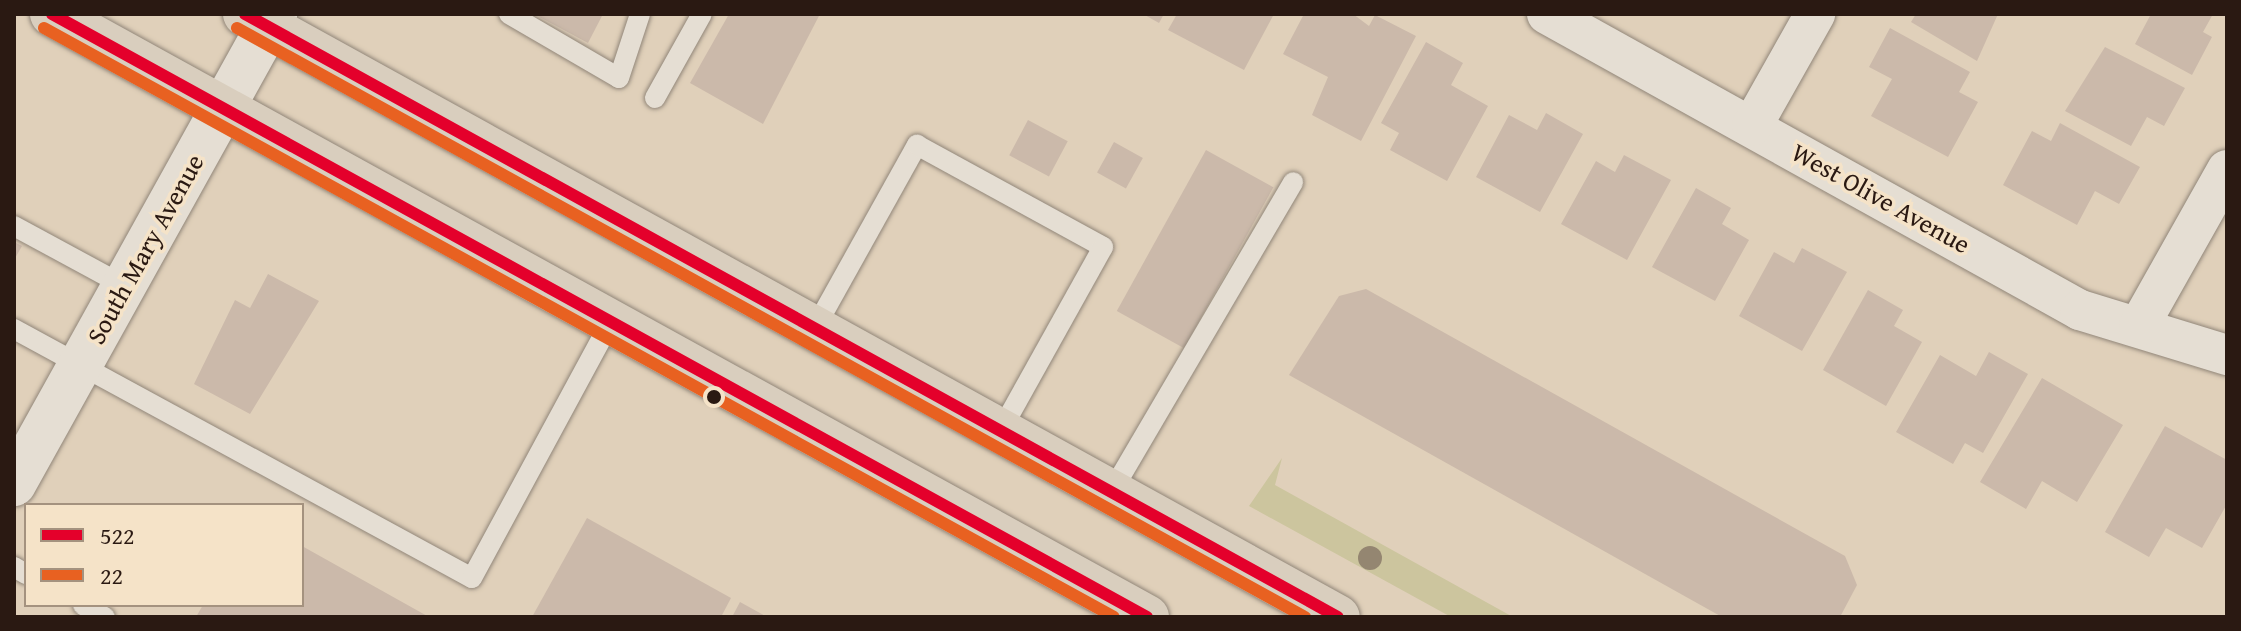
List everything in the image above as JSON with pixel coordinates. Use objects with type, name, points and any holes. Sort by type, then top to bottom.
[{"type":"main road","points":[[52,14],[1147,617]]},
{"type":"main road","points":[[262,18],[1338,617]]},
{"type":"main road","name":"South Mary Avenue","points":[[14,484],[222,107],[262,18]]},
{"type":"street","name":"West Olive Avenue","points":[[1547,14],[2080,310],[2227,355]]},
{"type":"street","points":[[1752,126],[1815,14]]},
{"type":"street","points":[[2139,326],[2227,170]]},
{"type":"lane","points":[[509,14],[619,78],[640,14]]},
{"type":"lane","points":[[655,98],[702,14]]},
{"type":"lane","points":[[815,328],[917,145],[1103,247],[1001,430]]},
{"type":"lane","points":[[1112,491],[1293,182]]},
{"type":"lane","points":[[14,226],[125,286]]},
{"type":"lane","points":[[14,329],[83,361],[472,578],[611,321]]},
{"type":"lane","points":[[87,607],[105,617]]},
{"type":"shaded area","points":[[1282,458],[1275,485],[1513,617],[1451,617],[1249,506]]},
{"type":"building","points":[[534,14],[603,14],[588,43]]},
{"type":"building","points":[[729,14],[820,14],[763,124],[690,83]]},
{"type":"building","points":[[1143,14],[1164,14],[1159,23]]},
{"type":"building","points":[[1177,14],[1274,14],[1244,70],[1168,30]]},
{"type":"building","points":[[1304,14],[1353,14],[1369,26],[1375,15],[1416,36],[1361,141],[1312,115],[1328,77],[1283,54]]},
{"type":"building","points":[[1916,14],[1998,14],[1977,61],[1911,22]]},
{"type":"building","points":[[2151,14],[2213,14],[2203,32],[2212,37],[2192,75],[2135,44]]},
{"type":"building","points":[[1890,28],[1970,72],[1959,92],[1978,102],[1948,157],[1871,116],[1892,79],[1869,67]]},
{"type":"building","points":[[1426,42],[1463,63],[1451,85],[1488,106],[1447,181],[1390,150],[1399,133],[1381,123]]},
{"type":"building","points":[[2105,47],[2185,88],[2164,126],[2147,117],[2131,146],[2065,111]]},
{"type":"building","points":[[1546,113],[1583,134],[1540,212],[1476,177],[1509,115],[1537,130]]},
{"type":"building","points":[[1028,120],[1068,141],[1049,176],[1009,155]]},
{"type":"building","points":[[2060,123],[2140,167],[2119,204],[2095,191],[2077,225],[2003,185],[2032,131],[2051,141]]},
{"type":"building","points":[[1114,142],[1143,158],[1126,189],[1097,173]]},
{"type":"building","points":[[1206,150],[1273,187],[1184,348],[1117,311]]},
{"type":"building","points":[[1624,155],[1671,180],[1627,260],[1561,224],[1596,161],[1615,172]]},
{"type":"building","points":[[1696,188],[1731,208],[1722,224],[1749,240],[1715,301],[1652,267]]},
{"type":"building","points":[[14,242],[22,246],[14,260]]},
{"type":"building","points":[[1802,248],[1847,272],[1802,351],[1739,316],[1774,252],[1794,263]]},
{"type":"building","points":[[268,274],[319,301],[250,414],[194,384],[235,300],[250,308]]},
{"type":"building","points":[[1366,289],[1845,556],[1857,585],[1840,617],[1722,617],[1289,375],[1339,296]]},
{"type":"building","points":[[1868,290],[1903,310],[1894,326],[1922,342],[1886,406],[1823,370]]},
{"type":"building","points":[[1989,352],[2028,374],[1983,453],[1965,443],[1953,464],[1896,432],[1940,355],[1976,376]]},
{"type":"building","points":[[2042,378],[2123,425],[2077,502],[2042,481],[2026,509],[1980,482]]},
{"type":"building","points":[[2165,426],[2227,460],[2227,504],[2202,548],[2166,528],[2149,557],[2105,532]]},
{"type":"building","points":[[587,518],[731,598],[721,617],[532,617]]},
{"type":"building","points":[[304,547],[429,617],[196,617],[202,607],[304,607]]},
{"type":"building","points":[[740,602],[767,617],[732,617]]},
{"type":"transit line","name":"522","points":[[52,14],[1147,617]]},
{"type":"transit line","name":"522","points":[[245,14],[1338,617]]},
{"type":"transit line","name":"22","points":[[44,28],[1114,617]]},
{"type":"transit line","name":"22","points":[[237,28],[1305,617]]}]
